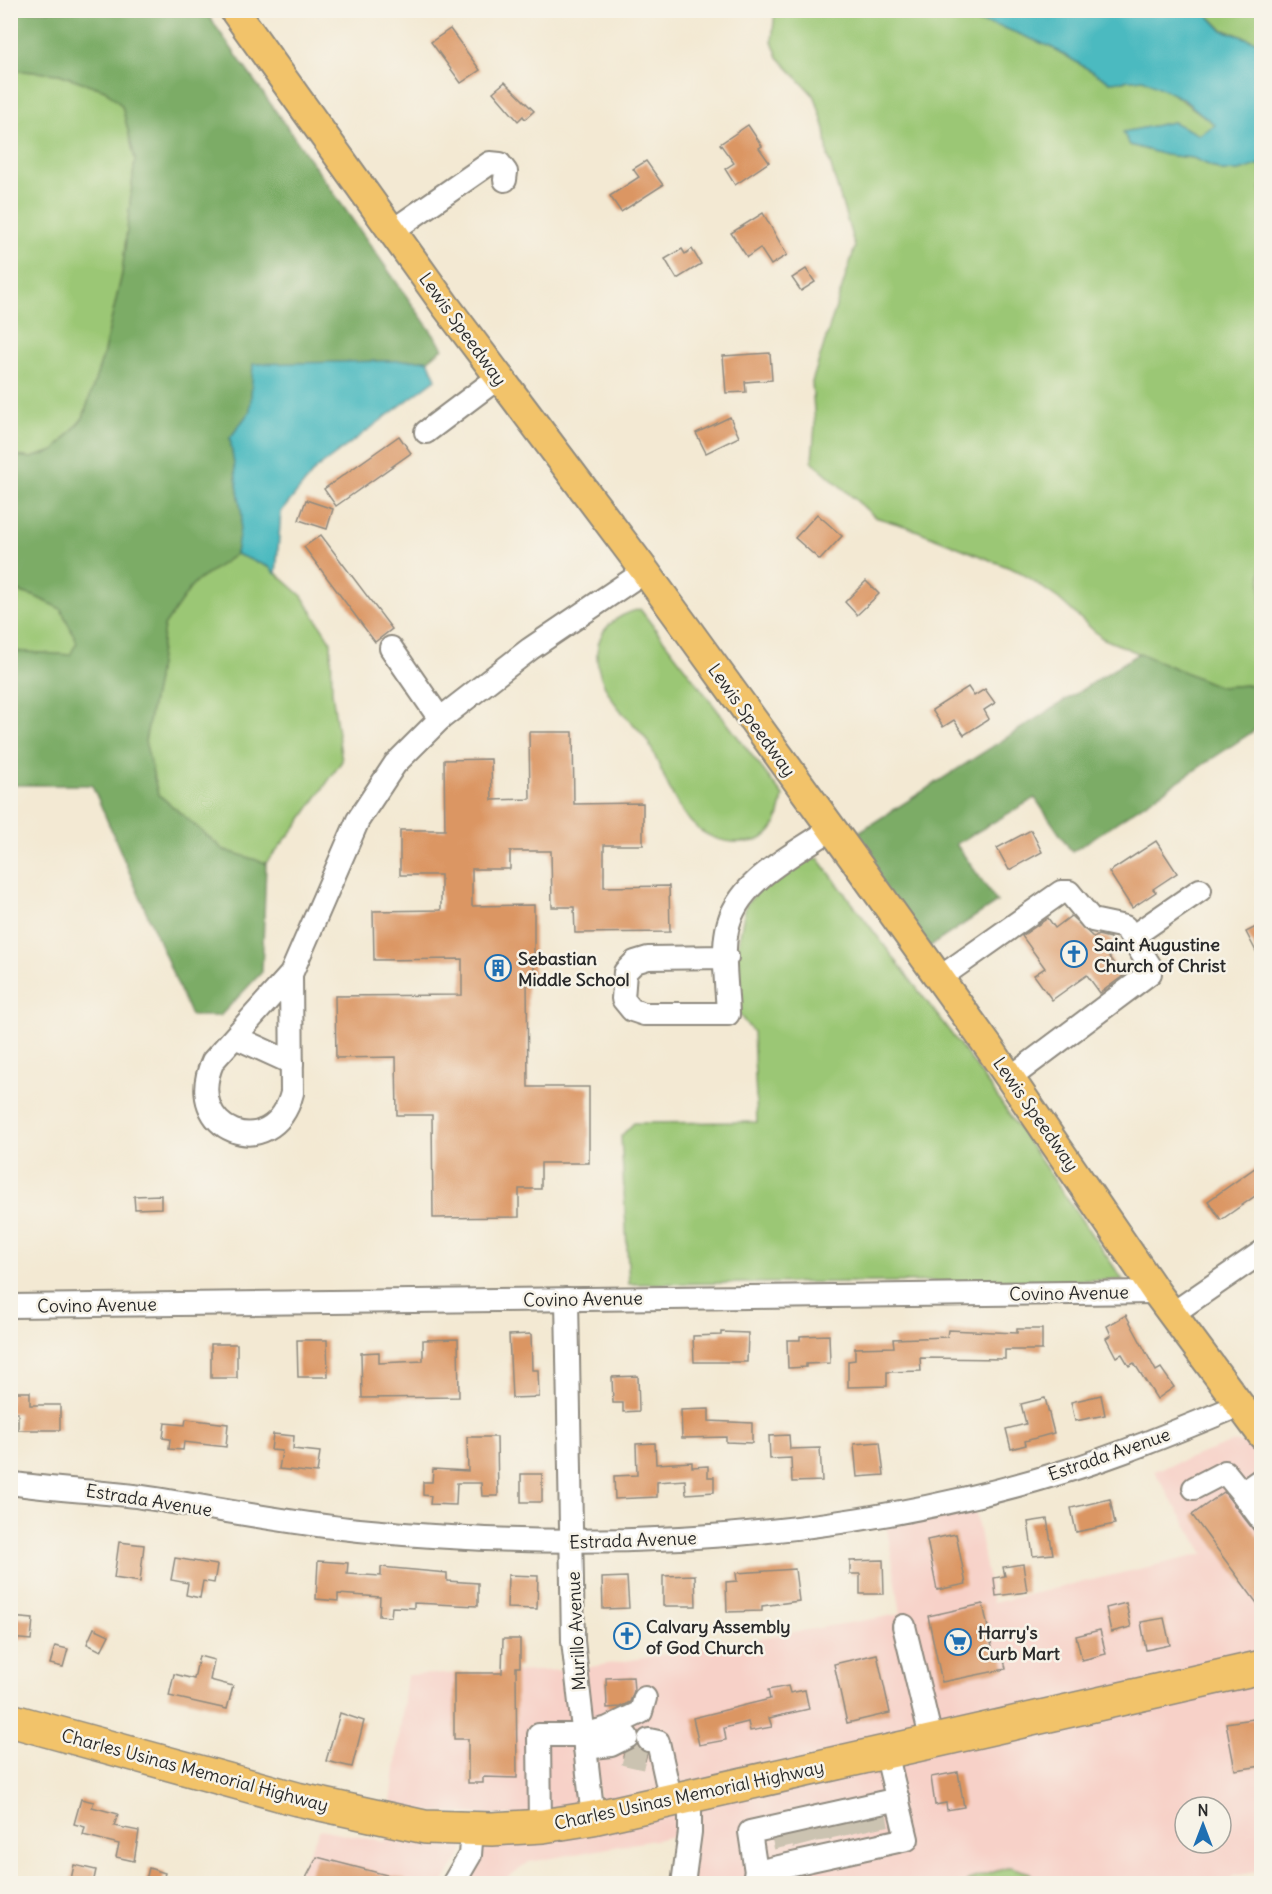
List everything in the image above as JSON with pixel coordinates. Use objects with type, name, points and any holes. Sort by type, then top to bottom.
[{"type":"highway","name":"Charles Usinas Memorial Highway","points":[[10,1720],[297,1798],[425,1827],[472,1829],[540,1826],[593,1818],[932,1742],[1261,1664]]},
{"type":"main road","name":"Lewis Speedway","points":[[234,10],[392,231],[645,571],[1010,1077],[1164,1303],[1262,1435]]},
{"type":"street","points":[[392,231],[490,163],[500,164],[506,172],[505,180]]},
{"type":"street","points":[[426,432],[499,377]]},
{"type":"street","points":[[291,974],[292,1093],[288,1109],[281,1118],[261,1132],[249,1134],[228,1128],[218,1121],[210,1110],[205,1089],[206,1076],[213,1061],[291,974],[358,820],[395,764],[440,719],[530,649],[645,571]]},
{"type":"street","points":[[392,648],[440,719]]},
{"type":"street","points":[[727,957],[641,959],[625,972],[623,999],[632,1010],[644,1014],[728,1014],[727,957],[726,932],[730,919],[744,894],[754,884],[831,829]]},
{"type":"street","points":[[1132,937],[1200,890]]},
{"type":"street","points":[[938,979],[1061,892],[1069,892],[1092,920],[1121,924],[1132,937],[1150,966],[1150,973],[1010,1077]]},
{"type":"street","points":[[235,1037],[292,1063]]},
{"type":"street","points":[[1164,1303],[1262,1252]]},
{"type":"street","name":"Covino Avenue","points":[[10,1306],[567,1299],[1164,1303]]},
{"type":"street","name":"Murillo Avenue","points":[[567,1299],[573,1641],[593,1818]]},
{"type":"street","name":"Estrada Avenue","points":[[10,1483],[142,1497],[246,1516],[357,1530],[470,1539],[572,1543],[654,1540],[762,1531],[866,1517],[941,1503],[1065,1471],[1153,1440],[1240,1405]]},
{"type":"street","points":[[1194,1488],[1225,1472],[1262,1520]]},
{"type":"street","points":[[1242,1493],[1262,1479]]},
{"type":"street","points":[[904,1626],[932,1742]]},
{"type":"street","points":[[584,1741],[641,1712],[645,1698]]},
{"type":"street","points":[[540,1826],[539,1735],[621,1745]]},
{"type":"street","points":[[886,1752],[898,1799],[907,1839],[830,1833],[750,1832],[755,1878],[830,1833],[898,1799]]},
{"type":"street","points":[[652,1753],[681,1798],[690,1832],[683,1884]]},
{"type":"street","points":[[453,1884],[470,1855],[472,1829]]},
{"type":"shaded area","points":[[1233,1442],[1258,1445],[1261,1449],[1261,1658],[600,1808],[584,1668],[901,1614],[886,1522],[974,1505],[993,1603],[1204,1554],[1154,1471]]},
{"type":"shaded area","points":[[568,1670],[584,1811],[542,1817],[390,1810],[407,1675]]},
{"type":"shaded area","points":[[1261,1676],[1261,1871],[1234,1876],[1225,1884],[1036,1883],[1030,1873],[968,1880],[966,1883],[691,1884],[698,1804]]},
{"type":"shaded area","points":[[682,1807],[682,1835],[529,1862],[500,1883],[463,1884],[479,1838]]},
{"type":"shaded area","points":[[387,1828],[464,1838],[463,1852],[443,1883],[293,1884],[320,1829],[385,1842]]},
{"type":"green space","points":[[10,11],[205,11],[443,348],[428,360],[254,365],[250,411],[230,438],[242,516],[236,554],[193,584],[164,626],[145,741],[158,794],[224,850],[266,863],[262,972],[220,1016],[191,1016],[92,785],[11,785],[11,651],[70,655],[77,642],[61,609],[34,596],[11,589],[11,455],[31,458],[54,451],[83,418],[103,356],[122,274],[135,159],[122,106],[105,90],[59,74],[11,70]]},
{"type":"green space","points":[[775,11],[928,11],[1002,27],[1051,47],[1110,82],[1143,79],[1166,89],[1216,125],[1199,135],[1173,122],[1124,132],[1130,145],[1166,155],[1193,158],[1222,171],[1239,171],[1261,164],[1261,684],[1220,687],[1102,638],[1059,599],[1020,572],[908,527],[875,517],[812,461],[815,425],[812,382],[855,247],[828,156],[825,129],[815,97],[778,57],[772,41]]},
{"type":"green space","points":[[1204,11],[1261,11],[1261,43],[1222,29]]},
{"type":"green space","points":[[11,70],[59,74],[105,90],[122,106],[135,159],[122,274],[103,356],[83,418],[54,451],[31,458],[11,455]]},
{"type":"green space","points":[[236,554],[269,567],[302,596],[331,642],[332,692],[342,761],[299,823],[266,863],[224,850],[158,794],[145,742],[164,626],[193,584]]},
{"type":"green space","points":[[10,589],[34,596],[61,609],[77,642],[71,655],[11,651]]},
{"type":"green space","points":[[640,609],[783,796],[780,813],[774,827],[764,837],[748,842],[725,841],[707,835],[693,824],[673,795],[648,742],[610,696],[602,681],[598,666],[597,651],[601,638],[608,626],[622,616]]},
{"type":"green space","points":[[1139,653],[1220,687],[1261,684],[1261,726],[1072,852],[1035,798],[956,844],[997,902],[926,949],[848,839]]},
{"type":"green space","points":[[818,858],[975,1065],[1123,1280],[629,1284],[621,1136],[634,1123],[757,1122],[753,1032],[737,1012],[737,950],[746,904],[782,868]]},
{"type":"green space","points":[[1010,1867],[1030,1873],[1036,1883],[966,1883],[968,1880]]},
{"type":"water","points":[[928,11],[1204,11],[1222,30],[1261,43],[1261,164],[1239,171],[1222,171],[1193,158],[1166,155],[1130,145],[1123,132],[1173,122],[1199,135],[1215,125],[1183,99],[1143,79],[1110,82],[1051,47],[1002,27]]},
{"type":"water","points":[[428,360],[436,379],[316,469],[281,512],[276,574],[269,567],[236,554],[242,516],[230,438],[250,411],[253,364]]},
{"type":"building","points":[[450,29],[480,70],[461,83],[431,42]]},
{"type":"building","points":[[505,82],[534,111],[525,119],[523,116],[518,121],[493,92]]},
{"type":"building","points":[[748,125],[762,146],[759,148],[769,162],[735,185],[725,169],[734,163],[720,144]]},
{"type":"building","points":[[646,161],[663,185],[621,212],[610,196],[639,177],[633,169]]},
{"type":"building","points":[[763,213],[787,255],[771,265],[760,248],[747,257],[731,233]]},
{"type":"building","points":[[682,249],[685,254],[692,249],[701,264],[677,279],[665,259]]},
{"type":"building","points":[[806,269],[815,282],[801,291],[792,278]]},
{"type":"building","points":[[770,353],[772,380],[745,382],[746,392],[726,393],[723,356]]},
{"type":"building","points":[[730,417],[739,437],[706,453],[696,433]]},
{"type":"building","points":[[399,436],[411,453],[336,506],[324,489]]},
{"type":"building","points":[[306,500],[333,509],[327,529],[299,520]]},
{"type":"building","points":[[817,514],[842,536],[820,560],[795,538]]},
{"type":"building","points":[[321,535],[392,629],[375,642],[304,547]]},
{"type":"building","points":[[866,581],[879,594],[857,615],[845,602]]},
{"type":"building","points":[[968,687],[974,696],[985,689],[995,703],[984,710],[989,719],[964,735],[954,720],[943,727],[932,710]]},
{"type":"building","name":"Sebastian Middle School","points":[[529,732],[573,732],[574,804],[643,803],[643,845],[604,845],[604,887],[669,886],[670,932],[575,933],[574,907],[552,907],[551,851],[510,851],[510,869],[472,869],[472,906],[534,905],[534,976],[527,976],[528,1087],[589,1087],[589,1163],[541,1163],[541,1189],[519,1189],[519,1217],[433,1218],[432,1115],[397,1115],[396,1057],[336,1058],[335,996],[462,995],[462,959],[374,960],[373,911],[441,910],[441,875],[400,875],[400,830],[445,830],[444,760],[491,759],[492,800],[530,799]]},
{"type":"building","points":[[1031,830],[1042,852],[1009,870],[997,848]]},
{"type":"building","points":[[1156,841],[1177,873],[1153,889],[1156,892],[1132,908],[1109,872]]},
{"type":"building","name":"Saint Augustine Church of Christ","points":[[1071,916],[1094,938],[1098,935],[1110,938],[1119,950],[1109,957],[1123,976],[1100,993],[1087,975],[1052,1000],[1034,975],[1045,968],[1022,936],[1048,918],[1055,928]]},
{"type":"building","points":[[1262,924],[1262,963],[1246,932]]},
{"type":"building","points":[[1262,1163],[1262,1191],[1221,1220],[1208,1201]]},
{"type":"building","points":[[161,1195],[161,1208],[135,1209],[134,1196]]},
{"type":"building","points":[[1126,1315],[1156,1371],[1161,1368],[1174,1387],[1157,1399],[1134,1363],[1129,1366],[1122,1354],[1116,1357],[1106,1338],[1111,1335],[1107,1326]]},
{"type":"building","points":[[1017,1329],[1042,1329],[1042,1350],[1005,1350],[1005,1359],[920,1358],[921,1371],[887,1372],[887,1386],[848,1387],[848,1361],[855,1360],[855,1348],[894,1347],[893,1339],[947,1337],[948,1330],[1017,1333]]},
{"type":"building","points":[[721,1332],[748,1333],[747,1362],[694,1362],[693,1336],[721,1335]]},
{"type":"building","points":[[531,1334],[532,1370],[538,1370],[539,1397],[512,1398],[509,1335]]},
{"type":"building","points":[[829,1335],[830,1363],[806,1364],[806,1367],[788,1368],[787,1340],[800,1340],[800,1336]]},
{"type":"building","points":[[458,1339],[459,1397],[362,1398],[361,1353],[379,1352],[379,1363],[423,1361],[423,1340]]},
{"type":"building","points":[[297,1340],[327,1340],[328,1377],[298,1377]]},
{"type":"building","points":[[211,1344],[237,1344],[237,1378],[211,1378]]},
{"type":"building","points":[[638,1376],[639,1411],[623,1412],[623,1403],[613,1403],[612,1377]]},
{"type":"building","points":[[10,1392],[30,1392],[30,1405],[60,1405],[60,1430],[18,1430],[18,1413],[10,1413]]},
{"type":"building","points":[[1101,1395],[1105,1415],[1075,1421],[1071,1402]]},
{"type":"building","points":[[1045,1398],[1054,1433],[1025,1441],[1026,1445],[1011,1449],[1006,1429],[1026,1424],[1021,1404]]},
{"type":"building","points":[[709,1409],[709,1421],[752,1423],[752,1443],[726,1442],[726,1437],[682,1438],[681,1410]]},
{"type":"building","points":[[186,1419],[228,1424],[226,1447],[184,1442],[183,1450],[169,1449],[170,1439],[163,1438],[165,1423],[185,1425]]},
{"type":"building","points":[[273,1434],[294,1436],[293,1449],[320,1452],[317,1473],[279,1469],[282,1451],[271,1450]]},
{"type":"building","points":[[789,1435],[790,1449],[820,1448],[822,1481],[792,1482],[791,1458],[770,1459],[769,1436]]},
{"type":"building","points":[[467,1437],[497,1437],[498,1496],[482,1496],[481,1483],[457,1483],[456,1505],[430,1504],[431,1496],[423,1495],[423,1482],[432,1482],[433,1469],[468,1471]]},
{"type":"building","points":[[880,1442],[884,1475],[857,1477],[854,1444]]},
{"type":"building","points":[[655,1443],[656,1464],[692,1462],[692,1467],[708,1466],[708,1477],[714,1477],[714,1492],[686,1494],[685,1480],[657,1482],[657,1497],[615,1499],[614,1476],[637,1475],[636,1444]]},
{"type":"building","points":[[521,1474],[542,1474],[542,1502],[521,1502]]},
{"type":"building","points":[[1224,1492],[1262,1541],[1262,1610],[1192,1515]]},
{"type":"building","points":[[1110,1499],[1115,1524],[1076,1532],[1071,1508]]},
{"type":"building","points":[[1047,1519],[1053,1554],[1033,1556],[1028,1522]]},
{"type":"building","points":[[956,1534],[966,1584],[937,1590],[927,1540]]},
{"type":"building","points":[[119,1542],[144,1545],[140,1582],[114,1578]]},
{"type":"building","points":[[175,1558],[217,1565],[214,1583],[203,1581],[200,1598],[186,1595],[188,1583],[171,1580]]},
{"type":"building","points":[[883,1560],[884,1594],[860,1594],[860,1574],[850,1574],[850,1561]]},
{"type":"building","points":[[318,1561],[348,1563],[347,1574],[381,1576],[381,1567],[447,1573],[447,1581],[478,1583],[478,1606],[414,1603],[414,1608],[392,1607],[391,1617],[379,1616],[380,1597],[338,1594],[338,1601],[316,1599]]},
{"type":"building","points":[[1023,1564],[1027,1592],[996,1596],[994,1578],[1005,1576],[1003,1567]]},
{"type":"building","points":[[795,1569],[799,1601],[762,1606],[762,1611],[727,1612],[726,1582],[737,1581],[736,1573]]},
{"type":"building","points":[[508,1575],[538,1576],[537,1609],[507,1608]]},
{"type":"building","points":[[695,1575],[696,1606],[663,1606],[663,1576]]},
{"type":"building","points":[[627,1577],[629,1608],[603,1609],[602,1578]]},
{"type":"building","points":[[1126,1603],[1131,1627],[1111,1632],[1106,1608]]},
{"type":"building","name":"Harry's Curb Mart","points":[[983,1604],[993,1652],[1002,1650],[1006,1669],[942,1682],[928,1616]]},
{"type":"building","points":[[10,1617],[33,1619],[31,1640],[10,1638]]},
{"type":"building","points":[[1164,1618],[1170,1645],[1146,1650],[1141,1622]]},
{"type":"building","points":[[94,1628],[109,1635],[101,1651],[87,1644]]},
{"type":"building","points":[[1100,1630],[1106,1654],[1082,1660],[1076,1636]]},
{"type":"building","points":[[503,1639],[520,1639],[520,1667],[516,1667],[517,1778],[483,1777],[483,1783],[468,1783],[468,1739],[454,1739],[454,1673],[502,1673]]},
{"type":"building","points":[[55,1646],[68,1649],[63,1667],[50,1664]]},
{"type":"building","points":[[877,1654],[890,1713],[847,1723],[834,1664]]},
{"type":"building","points":[[199,1656],[214,1660],[210,1680],[233,1686],[227,1709],[169,1696],[174,1674],[194,1679]]},
{"type":"building","points":[[633,1677],[634,1691],[630,1702],[620,1707],[607,1708],[606,1678]]},
{"type":"building","points":[[788,1686],[790,1693],[805,1690],[809,1709],[769,1718],[772,1727],[750,1731],[748,1722],[724,1728],[726,1740],[699,1745],[693,1718],[770,1699],[768,1690]]},
{"type":"building","points":[[340,1713],[364,1721],[352,1767],[326,1761]]},
{"type":"building","points":[[1253,1719],[1259,1748],[1262,1747],[1262,1766],[1235,1770],[1226,1723]]},
{"type":"building","points":[[637,1746],[647,1753],[645,1761],[623,1757],[624,1754]]},
{"type":"building","points":[[958,1772],[964,1807],[947,1810],[946,1803],[935,1805],[931,1777]]},
{"type":"building","points":[[81,1799],[94,1802],[92,1807],[118,1814],[114,1826],[139,1831],[134,1861],[116,1857],[119,1844],[83,1835],[85,1827],[74,1824]]},
{"type":"building","points":[[317,1857],[406,1880],[406,1884],[325,1884],[306,1878]]},
{"type":"building","points":[[74,1865],[96,1870],[93,1884],[70,1884]]},
{"type":"building","points":[[149,1868],[165,1873],[162,1884],[145,1884]]},
{"type":"tunnel","points":[[624,1754],[646,1759]]},
{"type":"tunnel","points":[[875,1812],[878,1828]]},
{"type":"tunnel","points":[[856,1817],[859,1832]]},
{"type":"tunnel","points":[[839,1821],[842,1836]]},
{"type":"tunnel","points":[[819,1826],[821,1841]]},
{"type":"tunnel","points":[[800,1830],[804,1845]]},
{"type":"tunnel","points":[[782,1834],[785,1847]]},
{"type":"place","name":"Saint Augustine Church of Christ","points":[[1074,954]]},
{"type":"place","name":"Sebastian Middle School","points":[[498,968]]},
{"type":"place","name":"Calvary Assembly of God Church","points":[[627,1636]]},
{"type":"place","name":"Harry's Curb Mart","points":[[958,1642]]}]
